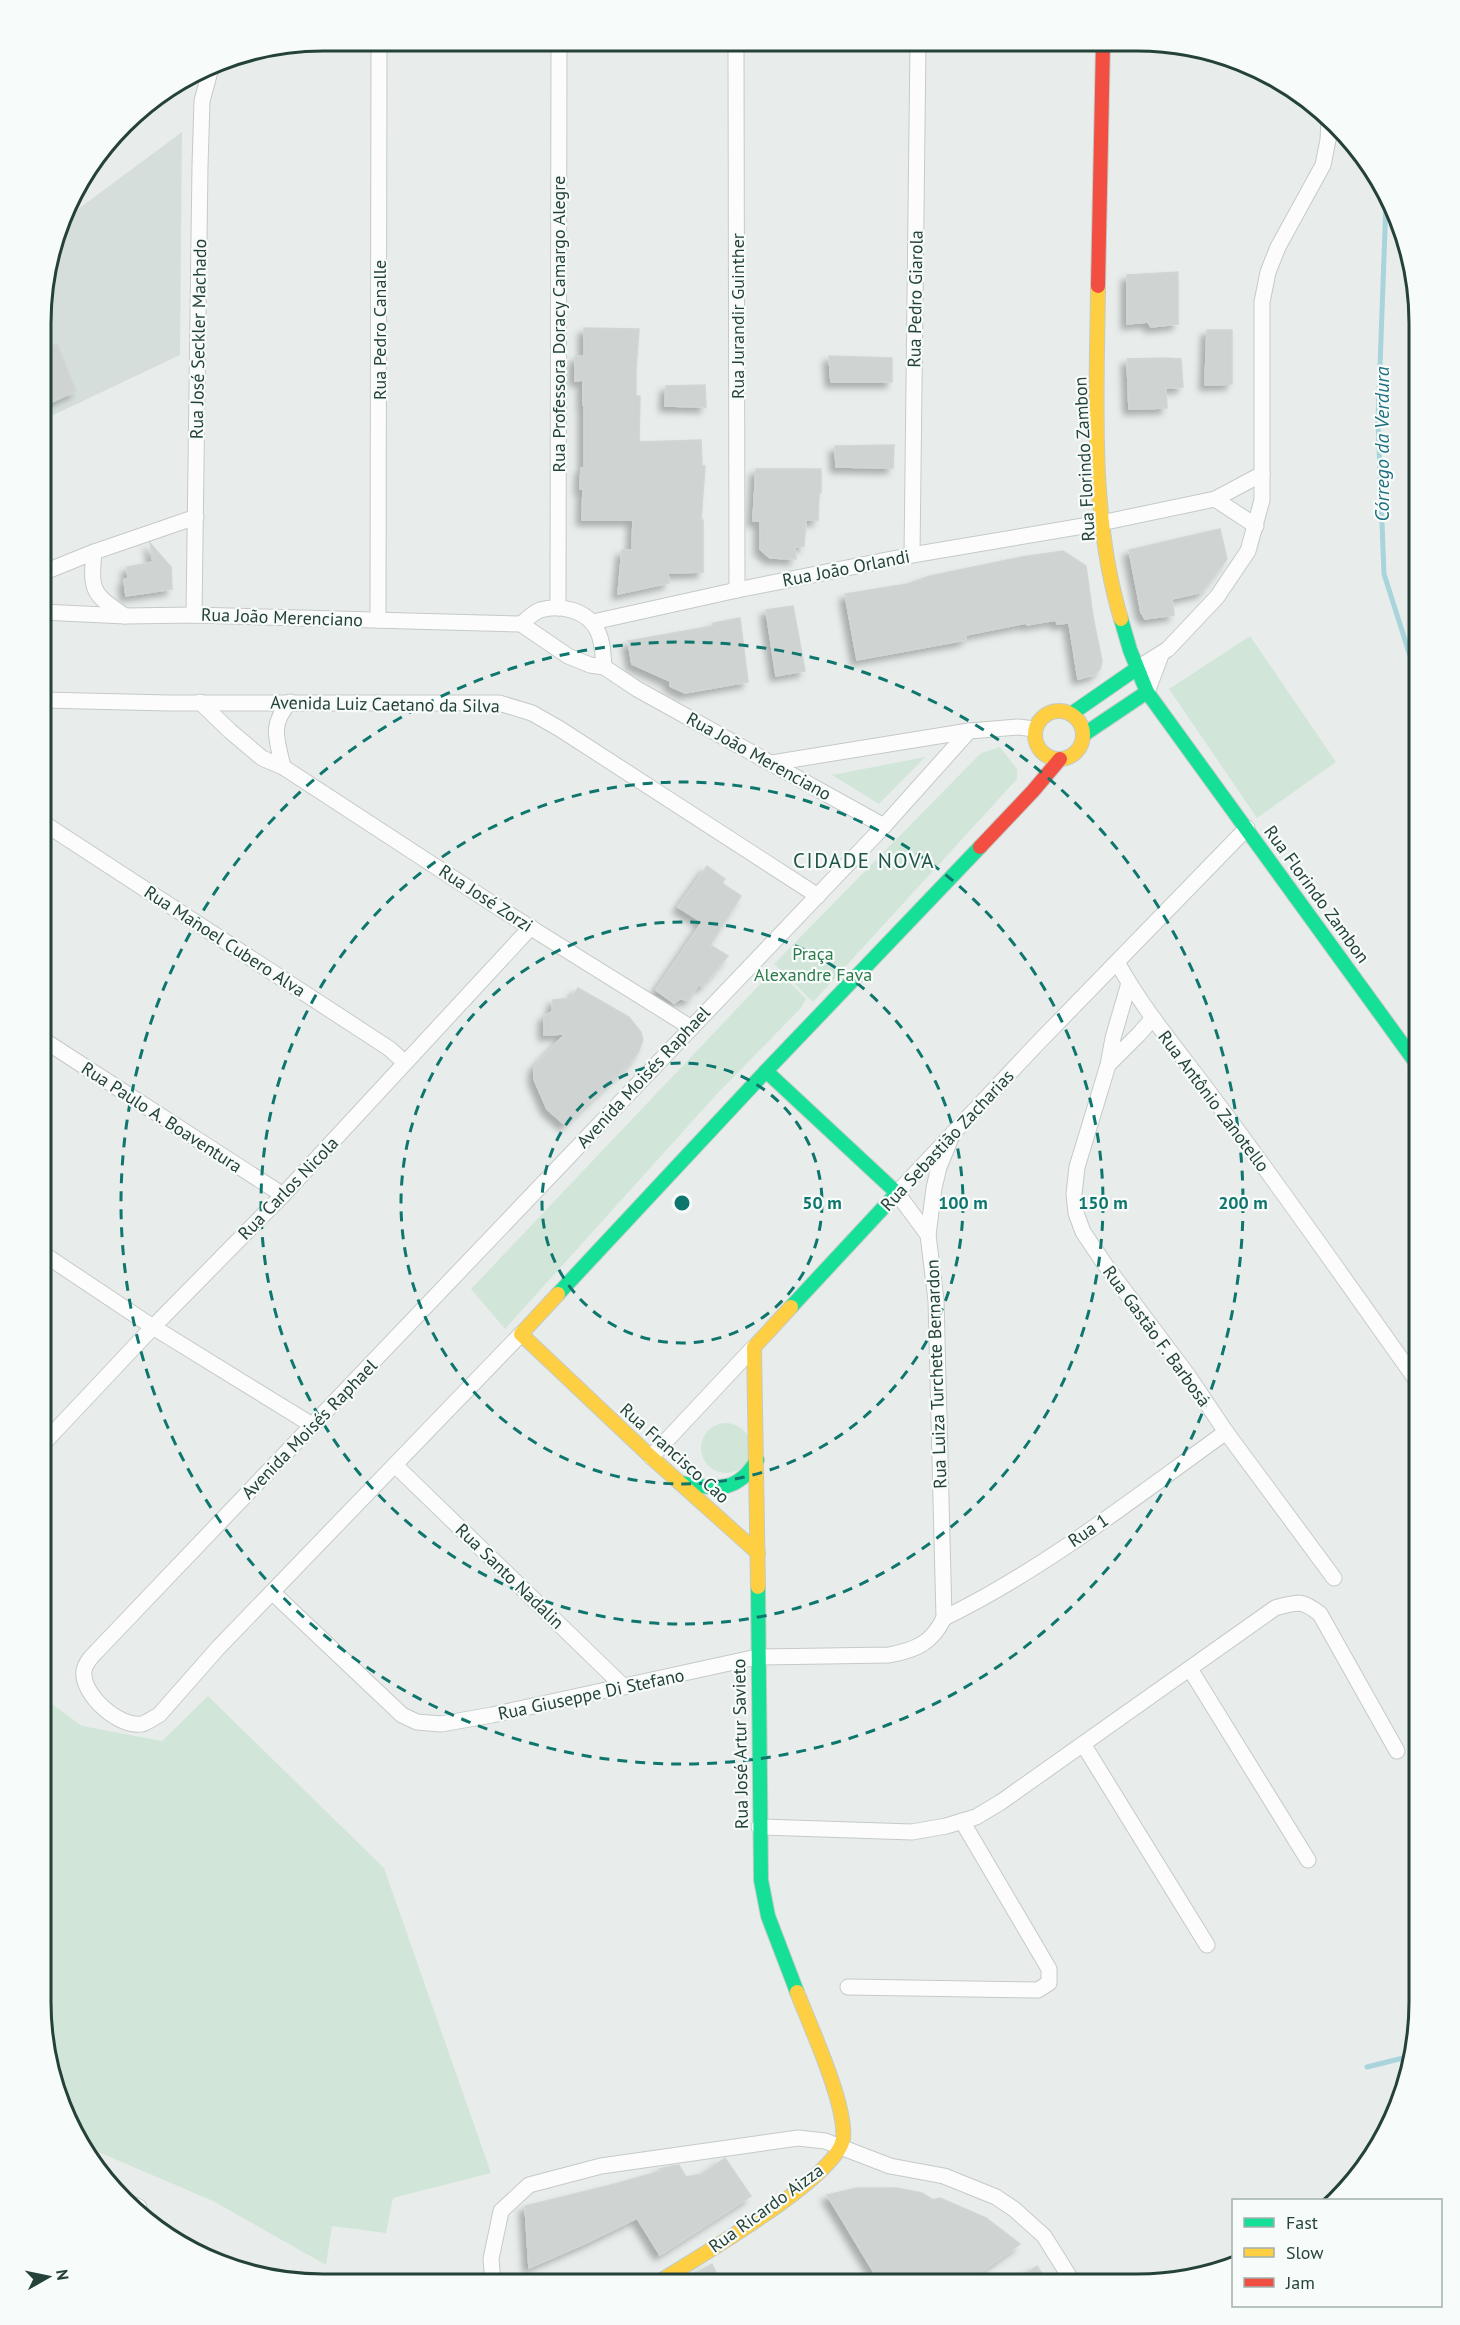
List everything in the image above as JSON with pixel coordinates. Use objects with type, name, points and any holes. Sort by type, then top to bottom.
[{"type":"street","name":"Rua Pedro Canalle","points":[[378,620],[379,51]]},
{"type":"street","name":"Rua Professora Doracy Camargo Alegre","points":[[558,608],[559,51]]},
{"type":"street","name":"Rua Jurandir Guinther","points":[[736,51],[737,590]]},
{"type":"street","name":"Rua Pedro Giarola","points":[[912,555],[918,51]]},
{"type":"street","name":"Rua Florindo Zambon","points":[[1103,51],[1097,417],[1101,523],[1119,616],[1136,669],[1147,692],[1409,1053]]},
{"type":"street","name":"Rua José Seckler Machado","points":[[194,615],[200,144],[202,101],[209,76]]},
{"type":"street","points":[[1071,714],[1161,654],[1217,597],[1248,551],[1262,500],[1262,302],[1268,272],[1278,247],[1323,165],[1328,130]]},
{"type":"street","name":"Rua João Orlandi","points":[[593,622],[912,555],[1101,523],[1215,499],[1262,474]]},
{"type":"street","points":[[1215,499],[1256,526]]},
{"type":"street","points":[[51,569],[196,517]]},
{"type":"street","points":[[94,552],[93,586],[98,597],[125,616]]},
{"type":"street","points":[[521,624],[540,610],[570,609],[593,622],[599,632],[604,666]]},
{"type":"street","name":"Rua João Merenciano","points":[[51,612],[521,624],[568,656],[590,665],[604,666],[637,689],[884,826]]},
{"type":"street","points":[[1083,735],[1147,692],[1161,654]]},
{"type":"street","name":"Avenida Luiz Caetano da Silva","points":[[51,700],[499,703],[532,713],[560,729],[818,896]]},
{"type":"street","name":"Rua José Zorzi","points":[[201,702],[262,758],[284,767],[690,1027]]},
{"type":"street","points":[[284,767],[276,728],[279,714],[290,702]]},
{"type":"street","points":[[1054,711],[1071,714],[1080,723],[1083,735],[1081,744],[1068,757],[1052,758],[1040,750],[1035,729],[1046,714],[1054,711]]},
{"type":"street","points":[[772,763],[969,731],[1018,727],[1035,729]]},
{"type":"street","name":"Avenida Moisés Raphael","points":[[969,731],[818,896],[690,1027],[434,1300],[96,1651],[84,1671],[88,1688],[106,1712],[123,1721],[141,1724],[159,1715],[272,1592],[521,1334],[766,1071],[1033,791],[1060,759]]},
{"type":"street","name":"Rua Manoel Cubero Alva","points":[[51,828],[390,1049],[405,1063]]},
{"type":"street","name":"Rua Sebastião Zacharias","points":[[651,1457],[953,1133],[1247,828]]},
{"type":"street","name":"Rua Carlos Nicola","points":[[51,1435],[153,1327],[283,1195],[531,927]]},
{"type":"street","name":"Rua Antônio Zanotello","points":[[1117,962],[1153,1018],[1217,1102],[1409,1370]]},
{"type":"street","name":"Rua Gastão F. Barbosa","points":[[1129,983],[1113,1038],[1108,1065],[1077,1167],[1074,1194],[1076,1213],[1083,1232],[1106,1266],[1334,1578]]},
{"type":"street","points":[[1108,1065],[1153,1018]]},
{"type":"street","name":"Rua Paulo A. Boaventura","points":[[51,1044],[283,1195]]},
{"type":"street","points":[[766,1071],[897,1193],[928,1235]]},
{"type":"street","name":"Rua Luiza Turchete Bernardon","points":[[944,1618],[936,1300],[928,1235],[939,1167],[953,1133]]},
{"type":"street","points":[[51,1259],[153,1327],[312,1425]]},
{"type":"street","name":"Rua Francisco Cao","points":[[521,1334],[651,1457],[758,1552]]},
{"type":"street","name":"Rua José Artur Savieto","points":[[754,1347],[761,1880],[768,1916],[840,2108],[841,2148]]},
{"type":"street","name":"Rua 1","points":[[944,1618],[987,1597],[1019,1576],[1226,1432]]},
{"type":"street","points":[[680,1483],[712,1487],[735,1485],[744,1480],[757,1460]]},
{"type":"street","name":"Rua Santo Nadalin","points":[[395,1465],[624,1687]]},
{"type":"street","name":"Rua Giuseppe Di Stefano","points":[[272,1592],[402,1715],[417,1722],[441,1724],[757,1657],[890,1655],[908,1652],[924,1644],[938,1632],[944,1618]]},
{"type":"street","points":[[759,1827],[912,1832],[976,1817],[1001,1802],[1275,1608],[1294,1603],[1307,1604],[1320,1614],[1397,1751]]},
{"type":"street","points":[[1190,1669],[1308,1860]]},
{"type":"street","points":[[1083,1744],[1207,1945]]},
{"type":"street","points":[[848,1987],[1038,1990],[1049,1983],[1049,1969],[962,1821]]},
{"type":"street","points":[[492,2274],[491,2259],[501,2211],[529,2185],[601,2166],[777,2140],[813,2139],[890,2166],[944,2176],[996,2197],[1014,2208],[1044,2236],[1068,2274]]},
{"type":"street","name":"Rua Ricardo Aizza","points":[[671,2274],[773,2208],[826,2168],[841,2148]]},
{"type":"shaded area","points":[[182,132],[180,355],[51,416],[53,287],[60,252],[75,211]]},
{"type":"green space","points":[[1250,636],[1336,762],[1257,818],[1169,689]]},
{"type":"green space","name":"Praça Alexandre Fava","points":[[1000,747],[1017,769],[1017,779],[813,1002],[774,964],[981,753]]},
{"type":"green space","points":[[925,757],[879,804],[832,775]]},
{"type":"green space","points":[[778,970],[806,999],[801,1008],[716,1095],[505,1329],[471,1289],[764,980]]},
{"type":"green space","points":[[721,1423],[731,1423],[744,1430],[751,1443],[751,1453],[744,1466],[731,1473],[721,1473],[712,1469],[705,1462],[701,1453],[701,1443],[705,1434],[712,1427]]},
{"type":"green space","points":[[208,1696],[384,1868],[491,2173],[393,2198],[386,2233],[332,2226],[326,2265],[213,2201],[96,2151],[79,2123],[65,2090],[53,2038],[51,2002],[51,1703],[82,1726],[162,1741]]},
{"type":"building","points":[[1178,272],[1178,324],[1151,327],[1148,322],[1127,324],[1127,275]]},
{"type":"building","points":[[584,328],[639,329],[636,396],[640,396],[639,442],[701,440],[702,466],[705,466],[701,520],[703,520],[703,572],[668,573],[669,583],[618,594],[622,550],[632,550],[633,520],[582,520],[583,489],[580,489],[581,468],[584,468],[583,380],[575,381],[575,357],[584,356]]},
{"type":"building","points":[[1207,330],[1232,330],[1232,384],[1205,385]]},
{"type":"building","points":[[57,344],[76,391],[51,402],[51,347]]},
{"type":"building","points":[[829,356],[892,358],[892,382],[831,382]]},
{"type":"building","points":[[1127,359],[1181,359],[1183,387],[1166,388],[1167,408],[1129,409]]},
{"type":"building","points":[[705,385],[706,407],[665,406],[666,386]]},
{"type":"building","points":[[894,445],[893,468],[836,467],[835,446]]},
{"type":"building","points":[[756,469],[821,469],[818,520],[806,520],[804,546],[795,547],[796,559],[770,558],[760,549],[760,521],[753,521]]},
{"type":"building","points":[[1220,529],[1227,559],[1202,592],[1172,599],[1174,615],[1145,619],[1141,612],[1129,550]]},
{"type":"building","points":[[150,543],[171,567],[172,589],[126,596],[124,580],[128,578],[127,567],[153,562]]},
{"type":"building","points":[[1063,551],[1086,566],[1102,661],[1100,669],[1094,675],[1078,679],[1069,623],[1057,624],[1056,620],[1027,625],[1026,623],[966,635],[966,640],[857,660],[845,594],[907,584],[930,576]]},
{"type":"building","points":[[793,606],[805,671],[776,676],[766,610]]},
{"type":"building","points":[[740,618],[748,682],[685,693],[670,686],[670,681],[632,664],[628,641],[713,626],[713,623]]},
{"type":"building","points":[[707,866],[725,879],[722,883],[741,896],[710,945],[728,956],[702,987],[699,984],[689,1000],[680,999],[674,1003],[656,990],[702,922],[678,907]]},
{"type":"building","points":[[578,988],[629,1017],[641,1032],[643,1040],[638,1053],[630,1063],[565,1125],[547,1109],[534,1079],[534,1067],[565,1034],[544,1035],[544,1016],[552,1012],[553,1000],[571,998]]},
{"type":"building","points":[[725,2158],[751,2196],[660,2255],[637,2218],[529,2268],[525,2206],[615,2184],[672,2166],[679,2165],[686,2177],[702,2174]]},
{"type":"building","points":[[857,2188],[897,2188],[922,2193],[933,2200],[940,2198],[986,2218],[1020,2244],[978,2274],[875,2274],[827,2195]]},
{"type":"building","points":[[712,2264],[717,2274],[695,2274]]},
{"type":"building","points":[[1037,2266],[1042,2274],[1025,2274]]},
{"type":"waterway","name":"Córrego da Verdura","points":[[1386,213],[1378,421],[1384,574],[1409,653]]},
{"type":"waterway","points":[[1367,2067],[1403,2058]]},
{"type":"traffic: fast","points":[[1121,619],[1130,650],[1147,692],[1409,1053]]},
{"type":"traffic: fast","points":[[1071,714],[1136,669]]},
{"type":"traffic: fast","points":[[1083,735],[1147,692]]},
{"type":"traffic: fast","points":[[558,1294],[766,1071],[980,847]]},
{"type":"traffic: fast","points":[[766,1071],[897,1193],[791,1307]]},
{"type":"traffic: fast","points":[[680,1483],[714,1487],[733,1484],[741,1479],[757,1460]]},
{"type":"traffic: fast","points":[[758,1587],[761,1880],[768,1916],[797,1992]]},
{"type":"traffic: slow","points":[[1098,286],[1096,412],[1099,496],[1111,579],[1121,619]]},
{"type":"traffic: slow","points":[[1059,711],[1076,718],[1083,735],[1076,752],[1059,759],[1042,752],[1035,735],[1042,718],[1059,711]]},
{"type":"traffic: slow","points":[[558,1294],[521,1334],[651,1457],[758,1553]]},
{"type":"traffic: slow","points":[[758,1587],[754,1347],[791,1307]]},
{"type":"traffic: slow","points":[[672,2274],[730,2238],[791,2196],[835,2155],[843,2139],[843,2124],[834,2087],[797,1992]]},
{"type":"traffic: jam","points":[[1098,286],[1103,51]]},
{"type":"traffic: jam","points":[[980,847],[1060,759]]},
{"type":"district","name":"CIDADE NOVA","points":[[864,860]]}]
